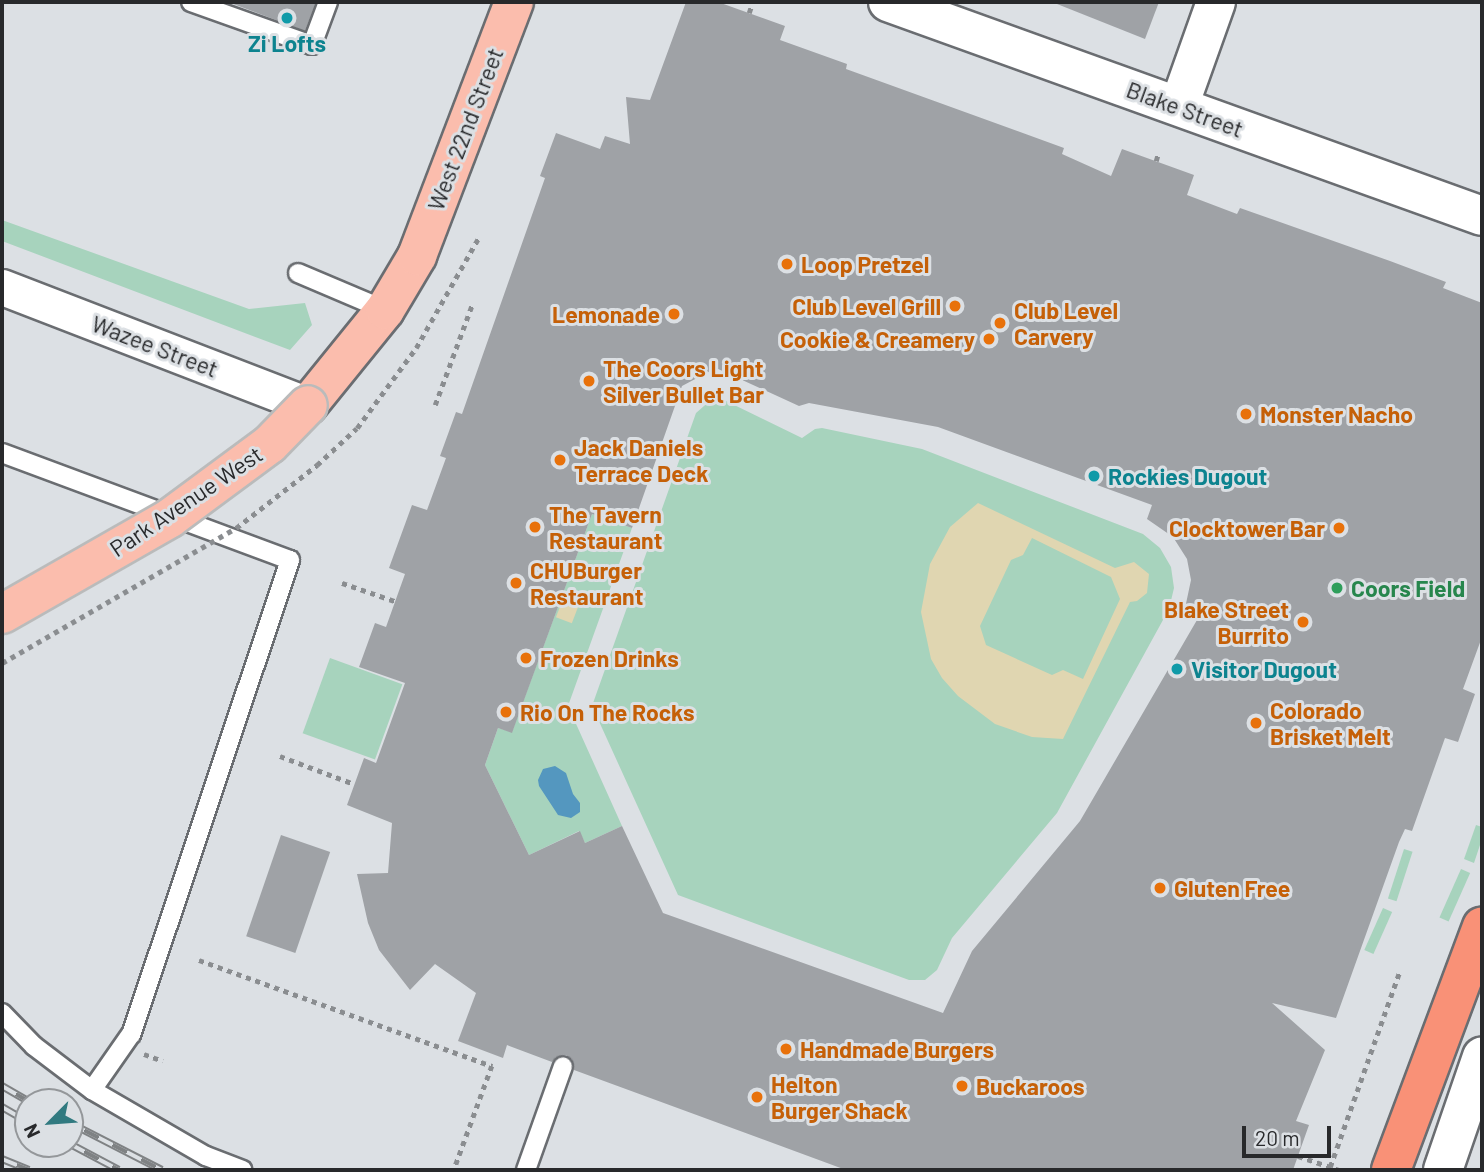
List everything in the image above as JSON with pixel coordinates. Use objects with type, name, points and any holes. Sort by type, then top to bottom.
[{"type":"highway","points":[[1391,1170],[1482,926]]},
{"type":"main road","name":"West 22nd Street","points":[[417,256],[513,2]]},
{"type":"main road","name":"Blake Street","points":[[888,2],[1482,216]]},
{"type":"main road","points":[[1179,106],[1216,2]]},
{"type":"main road","name":"Park Avenue West","points":[[2,614],[181,510],[270,444],[308,405],[370,304],[417,256]]},
{"type":"main road","points":[[1443,1170],[1482,1057]]},
{"type":"street","name":"Wazee Street","points":[[2,287],[308,405]]},
{"type":"lane","points":[[191,2],[312,45],[328,2]]},
{"type":"lane","points":[[298,273],[370,304]]},
{"type":"lane","points":[[2,453],[290,559],[131,1034],[92,1090]]},
{"type":"lane","points":[[2,1013],[34,1046],[92,1090],[206,1156],[242,1170]]},
{"type":"lane","points":[[526,1170],[563,1066]]},
{"type":"path","points":[[749,13],[752,4]]},
{"type":"path","points":[[1156,161],[1158,154]]},
{"type":"path","points":[[2,663],[236,528],[317,465],[357,428],[416,348],[480,237]]},
{"type":"path","points":[[435,405],[472,305]]},
{"type":"path","points":[[342,583],[395,601]]},
{"type":"path","points":[[280,757],[354,784]]},
{"type":"path","points":[[199,960],[492,1066],[454,1170]]},
{"type":"path","points":[[1330,1167],[1400,971]]},
{"type":"path","points":[[1298,1156],[1339,1170]]},
{"type":"green space","points":[[2,220],[249,309],[305,303],[312,325],[290,350],[2,241]]},
{"type":"green space","points":[[712,399],[722,399],[802,438],[815,429],[822,428],[922,449],[1143,534],[1160,548],[1171,567],[1174,588],[1169,609],[1057,813],[952,938],[937,970],[925,980],[909,980],[678,895],[592,706],[696,413]]},
{"type":"green space","points":[[592,514],[632,528],[568,706],[622,826],[585,843],[579,831],[529,855],[485,765],[498,728],[512,732]]},
{"type":"green space","points":[[330,658],[402,684],[375,760],[303,733]]},
{"type":"green space","points":[[1476,825],[1482,827],[1482,839],[1474,863],[1464,859]]},
{"type":"green space","points":[[1404,849],[1413,852],[1396,901],[1388,898]]},
{"type":"green space","points":[[1461,869],[1470,873],[1449,921],[1439,917]]},
{"type":"green space","points":[[1383,908],[1392,912],[1373,954],[1364,950]]},
{"type":"sand","points":[[978,503],[1115,568],[1134,562],[1149,574],[1147,593],[1137,601],[1130,602],[1063,739],[1032,737],[995,724],[958,696],[942,678],[931,659],[921,612],[930,564],[950,527]],"holes":[[[1032,538],[1111,577],[1120,599],[1083,679],[1063,670],[1052,675],[986,645],[980,626],[1011,560],[1023,555]]]},
{"type":"sand","points":[[566,591],[582,597],[572,623],[556,617]]},
{"type":"water","points":[[555,766],[566,773],[573,794],[580,803],[580,812],[571,818],[558,815],[539,786],[538,780],[543,769]]},
{"type":"building","name":"Zi Lofts","points":[[228,2],[316,2],[305,31]]},
{"type":"building","name":"Coors Field","points":[[686,2],[718,2],[785,26],[780,40],[847,64],[846,69],[1064,148],[1062,154],[1111,176],[1122,149],[1194,175],[1187,195],[1237,214],[1240,208],[1390,261],[1446,282],[1443,288],[1482,303],[1482,637],[1463,689],[1475,694],[1458,742],[1445,738],[1412,831],[1405,829],[1399,842],[1336,1018],[1272,1003],[1325,1050],[1296,1121],[1309,1125],[1293,1170],[846,1170],[574,1070],[572,1059],[566,1055],[556,1057],[552,1062],[507,1045],[503,1058],[458,1041],[476,993],[435,964],[410,990],[379,950],[368,923],[357,874],[388,873],[392,823],[347,805],[364,758],[376,763],[405,683],[359,667],[375,623],[386,627],[405,574],[389,568],[412,505],[427,510],[446,458],[440,456],[456,412],[462,414],[545,178],[540,176],[556,133],[600,149],[605,136],[630,144],[626,97],[650,100]],"holes":[[[716,368],[799,406],[809,403],[938,427],[1152,505],[1147,519],[1173,537],[1187,559],[1191,580],[1184,613],[1197,620],[1080,821],[972,951],[943,1013],[663,913],[622,826],[585,843],[580,831],[529,855],[485,765],[498,728],[512,733],[592,514],[632,528],[682,386]]]},
{"type":"building","points":[[1052,2],[1159,2],[1145,39]]},
{"type":"building","points":[[281,835],[330,852],[295,953],[246,936]]},
{"type":"railway","points":[[2,1086],[14,1093]]},
{"type":"railway","points":[[2,1107],[14,1114]]},
{"type":"railway","points":[[84,1130],[162,1170]]},
{"type":"railway","points":[[84,1151],[119,1170]]},
{"type":"railway","points":[[2,1159],[29,1170]]},
{"type":"place","name":"Zi Lofts","points":[[287,18]]},
{"type":"place","name":"Loop Pretzel","points":[[787,264]]},
{"type":"place","name":"Club Level Grill","points":[[955,306]]},
{"type":"place","name":"Lemonade","points":[[674,314]]},
{"type":"place","name":"Club Level Carvery","points":[[1000,323]]},
{"type":"place","name":"Cookie & Creamery","points":[[989,339]]},
{"type":"place","name":"The Coors Light Silver Bullet Bar","points":[[589,381]]},
{"type":"place","name":"Monster Nacho","points":[[1246,414]]},
{"type":"place","name":"Jack Daniels Terrace Deck","points":[[560,460]]},
{"type":"place","name":"Rockies Dugout","points":[[1094,476]]},
{"type":"place","name":"The Tavern Restaurant","points":[[535,527]]},
{"type":"place","name":"Clocktower Bar","points":[[1339,528]]},
{"type":"place","name":"CHUBurger Restaurant","points":[[516,583]]},
{"type":"place","name":"Coors Field","points":[[1337,588]]},
{"type":"place","name":"Blake Street Burrito","points":[[1303,622]]},
{"type":"place","name":"Frozen Drinks","points":[[526,658]]},
{"type":"place","name":"Visitor Dugout","points":[[1177,669]]},
{"type":"place","name":"Rio On The Rocks","points":[[506,712]]},
{"type":"place","name":"Colorado Brisket Melt","points":[[1256,723]]},
{"type":"place","name":"Gluten Free","points":[[1160,888]]},
{"type":"place","name":"Handmade Burgers","points":[[786,1049]]},
{"type":"place","name":"Buckaroos","points":[[962,1086]]},
{"type":"place","name":"Helton Burger Shack","points":[[757,1097]]}]
